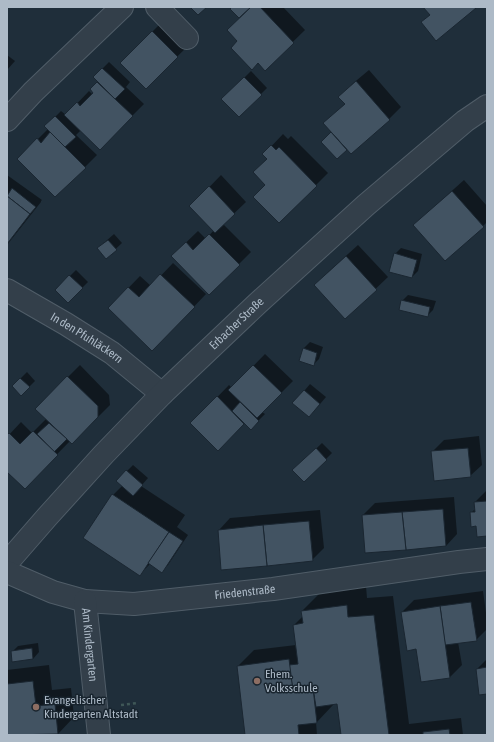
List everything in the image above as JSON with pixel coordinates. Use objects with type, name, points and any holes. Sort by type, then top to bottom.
[{"type":"street","points":[[7,120],[33,92],[122,7]]},
{"type":"street","points":[[156,7],[187,38]]},
{"type":"street","name":"Erbacher Straße","points":[[7,563],[46,517],[162,394],[258,303],[360,210],[465,121],[487,106]]},
{"type":"street","name":"In den Pfuhläckern","points":[[7,290],[66,324],[112,353],[162,394]]},
{"type":"street","name":"Friedenstraße","points":[[7,572],[53,592],[85,601],[134,604],[273,590],[451,563],[487,559]]},
{"type":"street","name":"Am Kindergarten","points":[[85,601],[99,735]]},
{"type":"building","points":[[190,7],[207,7],[198,15]]},
{"type":"building","points":[[232,7],[251,7],[239,18],[230,9]]},
{"type":"building","points":[[251,7],[260,7],[294,43],[265,71],[258,63],[252,70],[231,48],[237,41],[227,30]]},
{"type":"building","points":[[423,7],[476,8],[436,41],[421,22],[430,15]]},
{"type":"building","points":[[152,31],[178,57],[146,89],[120,63]]},
{"type":"building","points":[[102,68],[125,89],[115,99],[93,77]]},
{"type":"building","points":[[244,77],[262,95],[239,117],[221,99]]},
{"type":"building","points":[[356,81],[390,120],[351,154],[323,123],[345,104],[338,97]]},
{"type":"building","points":[[97,82],[133,116],[100,150],[64,115],[77,102],[80,106],[93,93],[90,89]]},
{"type":"building","points":[[55,116],[76,137],[65,147],[44,126]]},
{"type":"building","points":[[50,132],[86,168],[55,197],[17,159],[37,138],[41,143]]},
{"type":"building","points":[[331,132],[347,150],[337,159],[321,142]]},
{"type":"building","points":[[271,145],[276,150],[279,147],[317,186],[279,223],[253,197],[265,185],[253,172],[267,159],[262,154]]},
{"type":"building","points":[[209,186],[235,214],[215,233],[189,206]]},
{"type":"building","points":[[12,188],[36,207],[30,214],[7,196]]},
{"type":"building","points":[[452,191],[484,227],[445,261],[413,225]]},
{"type":"building","points":[[7,196],[30,214],[7,244]]},
{"type":"building","points":[[209,234],[240,265],[209,295],[171,256],[186,242],[193,250]]},
{"type":"building","points":[[108,240],[117,250],[106,259],[97,248]]},
{"type":"building","points":[[394,253],[417,260],[412,278],[389,272]]},
{"type":"building","points":[[346,256],[377,290],[345,319],[314,285]]},
{"type":"building","points":[[160,274],[195,307],[152,351],[108,308],[128,287],[139,297]]},
{"type":"building","points":[[69,275],[83,288],[68,303],[55,290]]},
{"type":"building","points":[[401,300],[430,307],[428,317],[399,310]]},
{"type":"building","points":[[303,348],[317,353],[314,366],[299,361]]},
{"type":"building","points":[[253,365],[282,393],[257,418],[228,390]]},
{"type":"building","points":[[67,376],[98,406],[98,417],[72,444],[35,409]]},
{"type":"building","points":[[20,378],[30,387],[21,396],[12,386]]},
{"type":"building","points":[[304,390],[320,404],[309,417],[292,403]]},
{"type":"building","points":[[217,396],[244,424],[218,451],[190,423]]},
{"type":"building","points":[[240,402],[259,421],[251,430],[232,411]]},
{"type":"building","points":[[49,423],[67,439],[54,452],[37,434]]},
{"type":"building","points":[[33,431],[58,455],[25,489],[7,472],[7,435],[9,433],[20,444]]},
{"type":"building","points":[[316,448],[327,460],[304,482],[292,470]]},
{"type":"building","points":[[468,448],[471,477],[434,481],[431,451]]},
{"type":"building","points":[[126,470],[143,485],[133,496],[116,481]]},
{"type":"building","points":[[112,494],[169,532],[140,576],[83,538]]},
{"type":"building","points":[[487,501],[487,536],[477,537],[476,526],[471,527],[470,512],[475,512],[474,502]]},
{"type":"building","points":[[443,509],[446,546],[406,550],[402,512]]},
{"type":"building","points":[[402,512],[406,550],[365,553],[362,515]]},
{"type":"building","points":[[309,521],[313,561],[267,566],[263,525]]},
{"type":"building","points":[[263,525],[267,566],[221,570],[218,530]]},
{"type":"building","points":[[169,532],[183,541],[162,573],[148,563]]},
{"type":"building","points":[[471,602],[477,641],[445,645],[440,606]]},
{"type":"building","points":[[347,605],[348,617],[374,615],[389,735],[341,735],[337,704],[316,707],[313,688],[293,691],[289,665],[298,664],[293,625],[303,623],[301,611]]},
{"type":"building","points":[[440,606],[450,678],[421,682],[416,649],[407,651],[401,612]]},
{"type":"building","points":[[32,648],[33,659],[12,662],[11,651]]},
{"type":"building","points":[[289,659],[293,691],[313,688],[317,723],[298,725],[299,735],[245,735],[237,666]]},
{"type":"building","points":[[487,667],[487,694],[479,695],[476,669]]},
{"type":"building","points":[[33,681],[36,706],[55,704],[58,734],[7,735],[7,684]]},
{"type":"building","points":[[449,729],[450,735],[423,735],[423,732]]},
{"type":"place","name":"Ehem. Volksschule","points":[[257,681]]},
{"type":"place","name":"Evangelischer Kindergarten Altstadt","points":[[36,707]]}]
